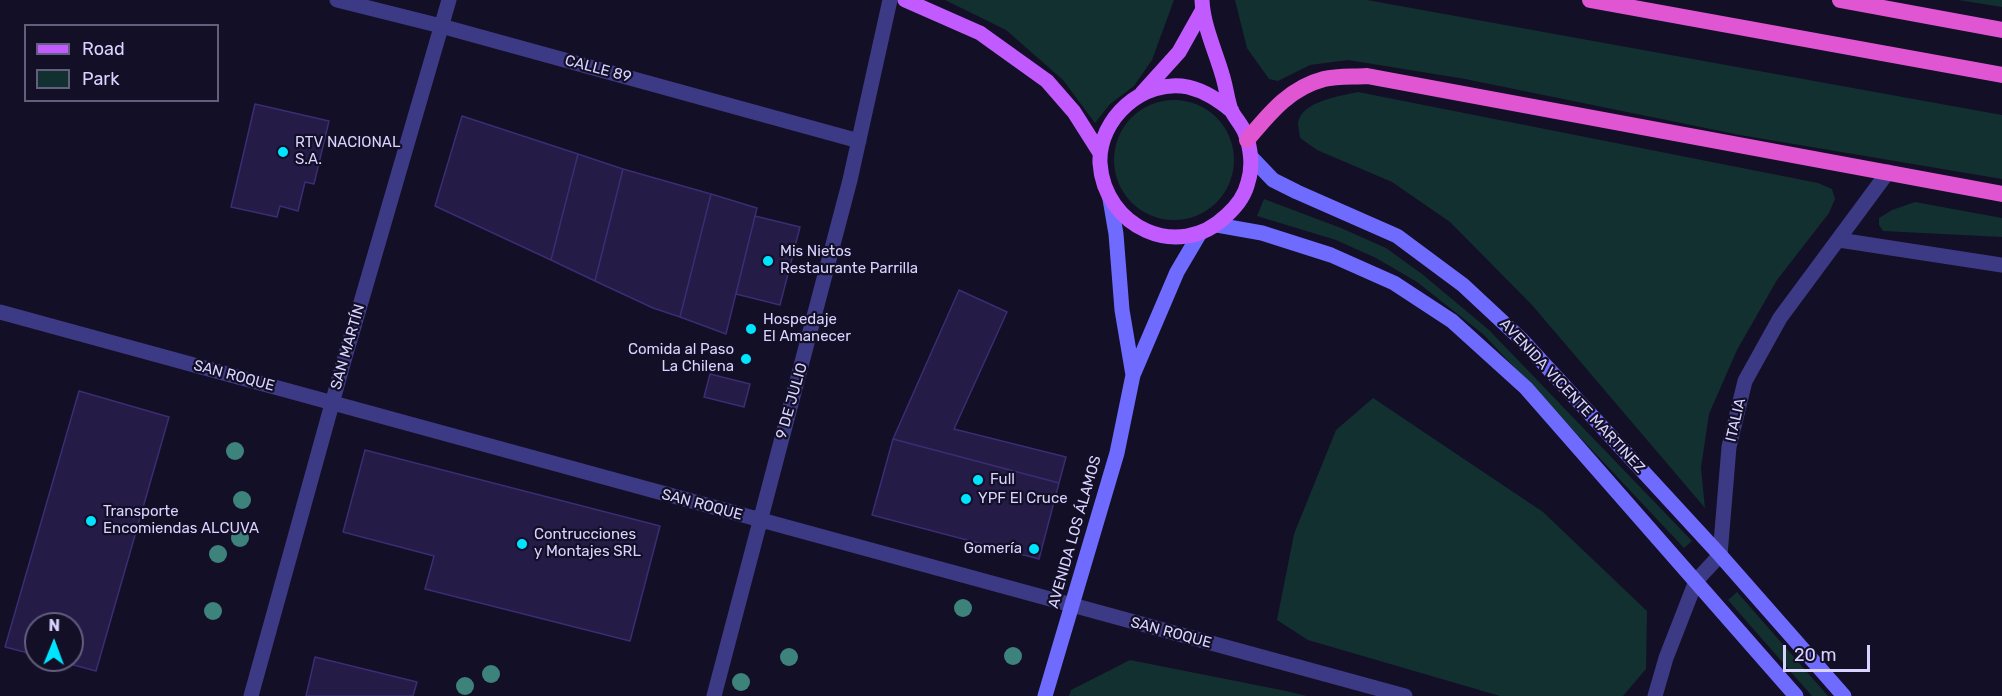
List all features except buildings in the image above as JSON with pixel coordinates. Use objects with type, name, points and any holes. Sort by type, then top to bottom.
[{"type":"highway","points":[[1590,0],[2002,75]]},
{"type":"highway","points":[[1840,0],[2002,30]]},
{"type":"highway","points":[[1247,140],[1281,101],[1303,87],[1324,79],[1367,76],[2002,194]]},
{"type":"main road","points":[[905,0],[980,33],[1047,81],[1074,112],[1100,153]]},
{"type":"main road","points":[[1202,6],[1232,111],[1245,132],[1251,157],[1248,183],[1237,206],[1217,225],[1200,232],[1170,237],[1145,231],[1125,218],[1110,199],[1101,177],[1100,153],[1107,130],[1120,110],[1140,95],[1179,52],[1202,6]]},
{"type":"main road","points":[[1140,95],[1162,87],[1187,87],[1211,95],[1232,111]]},
{"type":"main road","name":"AVENIDA VICENTE MARTINEZ","points":[[1251,157],[1273,180],[1397,236],[1463,285],[1522,340],[1720,555],[1844,696]]},
{"type":"main road","name":"AVENIDA LOS ÁLAMOS","points":[[1110,199],[1116,234],[1122,310],[1133,375]]},
{"type":"main road","name":"AVENIDA VICENTE MARTINEZ","points":[[1217,225],[1262,233],[1331,255],[1394,283],[1452,321],[1526,388],[1796,696]]},
{"type":"main road","name":"AVENIDA LOS ÁLAMOS","points":[[1045,696],[1117,453],[1133,375],[1177,272],[1200,232]]},
{"type":"street","name":"CALLE 89","points":[[337,0],[441,26],[859,141]]},
{"type":"street","name":"SAN MARTÍN","points":[[250,696],[449,0]]},
{"type":"street","name":"9 DE JULIO","points":[[714,696],[759,520],[800,375],[859,141],[890,0]]},
{"type":"street","name":"ITALIA","points":[[1720,555],[1729,447],[1745,381],[1780,318],[1888,172]]},
{"type":"street","points":[[1839,240],[2002,266]]},
{"type":"street","name":"SAN ROQUE","points":[[0,312],[1405,696]]},
{"type":"street","points":[[1655,696],[1666,658],[1696,581],[1720,555]]},
{"type":"green space","points":[[945,0],[1174,0],[1152,60],[1134,86],[1110,104],[1095,123],[1063,80],[1006,30]]},
{"type":"green space","points":[[1235,0],[1367,0],[2002,115],[2002,179],[1740,135],[1465,79],[1348,60],[1310,65],[1278,81],[1269,79],[1247,48]]},
{"type":"green space","points":[[1958,0],[2002,0],[2002,7]]},
{"type":"green space","points":[[1358,92],[1818,183],[1832,189],[1835,199],[1829,213],[1777,280],[1737,350],[1709,414],[1701,468],[1705,508],[1532,305],[1450,222],[1392,182],[1317,150],[1300,138],[1298,124],[1300,116],[1306,110],[1322,101]]},
{"type":"green space","points":[[1174,100],[1197,104],[1217,117],[1230,137],[1234,160],[1230,183],[1217,203],[1197,216],[1174,220],[1151,216],[1131,203],[1118,183],[1114,160],[1118,137],[1131,117],[1151,104]]},
{"type":"green space","points":[[1264,199],[1386,248],[1422,274],[1489,330],[1692,541],[1684,548],[1483,334],[1417,282],[1376,258],[1336,240],[1257,216]]},
{"type":"green space","points":[[1915,202],[2002,218],[2002,237],[1883,231],[1879,225],[1879,218],[1892,210]]},
{"type":"green space","points":[[1373,398],[1543,512],[1647,611],[1646,669],[1623,696],[1500,696],[1308,640],[1277,620],[1294,534],[1336,430]]},
{"type":"green space","points":[[1737,592],[1828,696],[1812,696],[1728,600]]},
{"type":"green space","points":[[1130,660],[1307,696],[1069,696],[1071,690]]},
{"type":"place","name":"RTV NACIONAL S.A.","points":[[283,152]]},
{"type":"place","name":"Mis Nietos Restaurante Parrilla","points":[[768,261]]},
{"type":"place","name":"Hospedaje El Amanecer","points":[[751,329]]},
{"type":"place","name":"Comida al Paso La Chilena","points":[[746,359]]},
{"type":"place","name":"Full","points":[[978,480]]},
{"type":"place","name":"YPF El Cruce","points":[[966,499]]},
{"type":"place","name":"Transporte Encomiendas ALCUVA","points":[[91,521]]},
{"type":"place","name":"Contrucciones y Montajes SRL","points":[[522,544]]},
{"type":"place","name":"Gomería","points":[[1034,549]]}]
